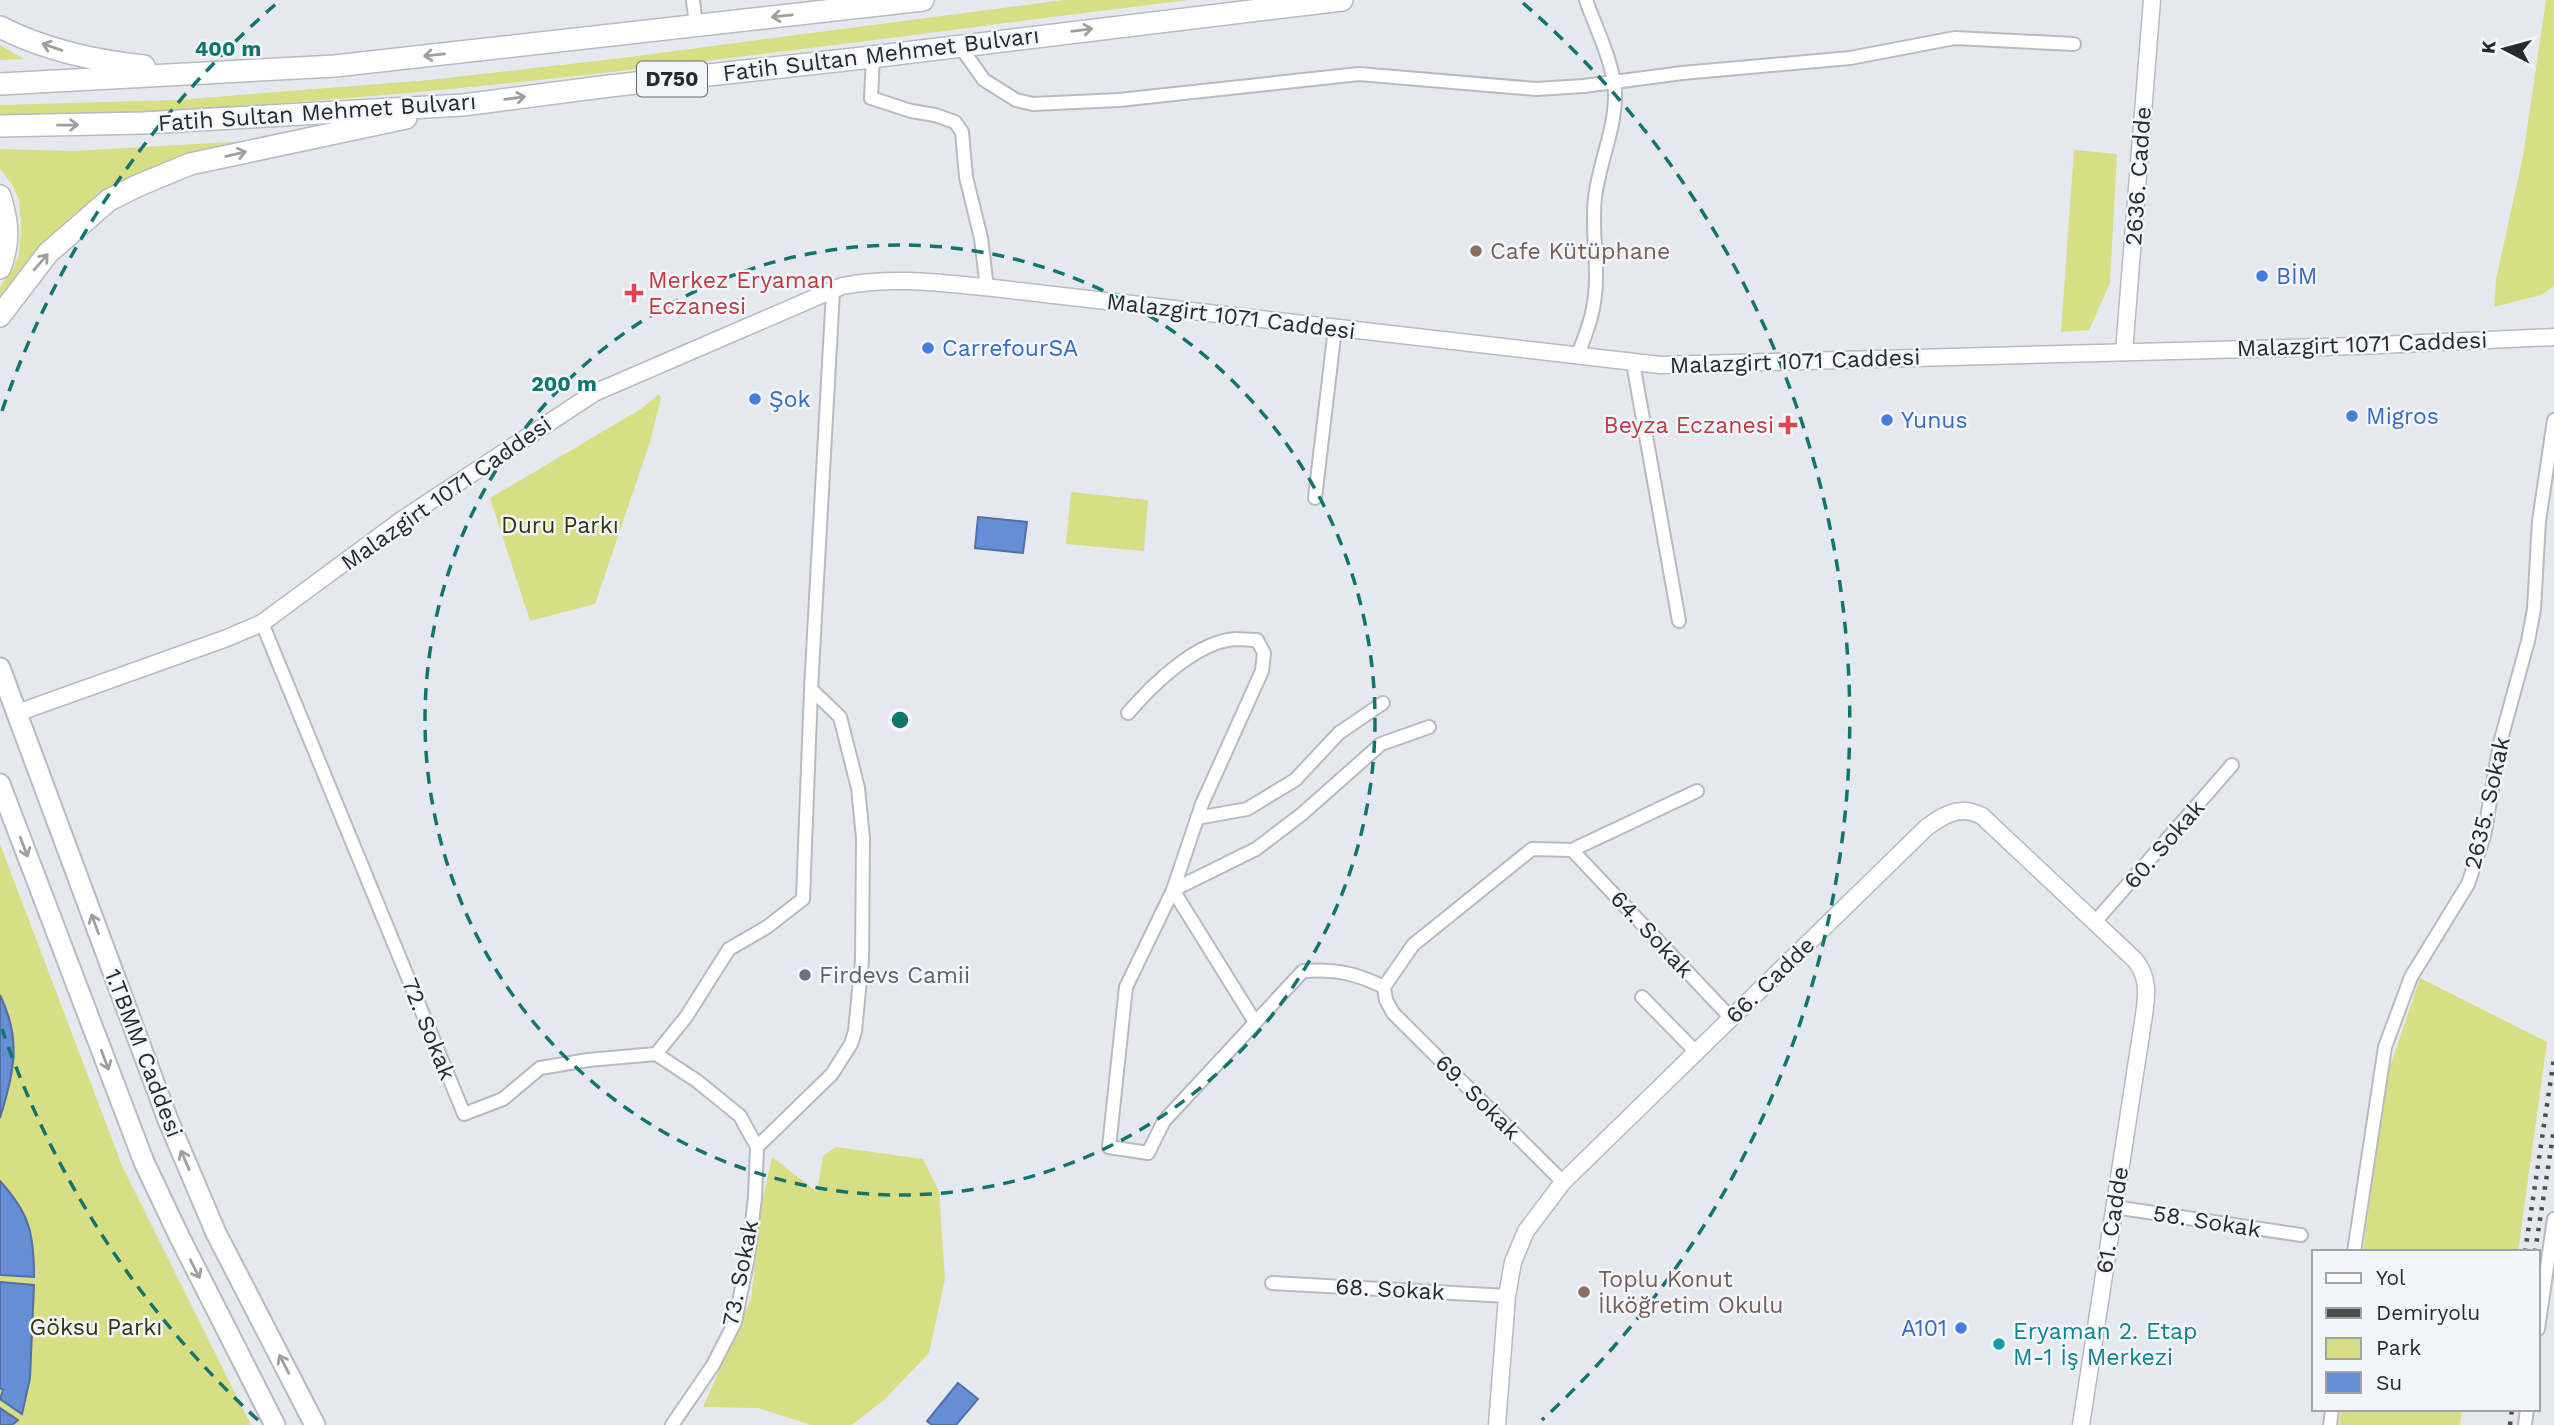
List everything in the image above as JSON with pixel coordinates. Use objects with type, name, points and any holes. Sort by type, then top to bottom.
[{"type":"highway","name":"Fatih Sultan Mehmet Bulvarı","points":[[0,84],[335,66],[883,2],[923,0]]},
{"type":"highway","name":"Fatih Sultan Mehmet Bulvarı","points":[[0,126],[143,123],[463,105],[1342,0]]},
{"type":"highway","points":[[0,27],[65,51],[118,64],[216,74]]},
{"type":"highway","points":[[0,317],[32,272],[66,236],[109,200],[137,186],[190,164],[316,139],[463,105]]},
{"type":"highway","points":[[0,196],[8,225],[8,240],[0,268]]},
{"type":"main road","name":"1.TBMM Caddesi","points":[[0,668],[173,1132],[216,1233],[315,1425]]},
{"type":"main road","name":"1.TBMM Caddesi","points":[[0,784],[144,1162],[275,1425]]},
{"type":"street","points":[[693,0],[696,25]]},
{"type":"street","points":[[1577,357],[1592,318],[1596,294],[1592,228],[1595,195],[1612,126],[1615,90],[1607,55],[1586,0]]},
{"type":"street","name":"2636. Cadde","points":[[2124,352],[2152,0]]},
{"type":"street","points":[[959,45],[984,80],[1016,100],[1033,104],[1119,100],[1359,74],[1536,89],[1850,58],[1955,38],[2074,44]]},
{"type":"street","points":[[873,57],[871,98],[911,111],[935,114],[955,122],[962,132],[966,177],[981,238],[987,288]]},
{"type":"street","name":"Malazgirt 1071 Caddesi","points":[[17,713],[227,638],[262,622],[403,519],[594,393],[842,286],[869,281],[895,279],[987,288],[1577,357],[1683,365],[2357,346],[2554,337]]},
{"type":"street","points":[[811,689],[840,717],[858,788],[863,838],[862,960],[855,1031],[851,1044],[832,1073],[757,1147],[740,1116],[697,1081],[656,1054],[686,1017],[729,949],[767,927],[803,899],[811,689],[833,291]]},
{"type":"street","points":[[1315,498],[1335,328]]},
{"type":"street","points":[[1633,363],[1679,621]]},
{"type":"street","name":"2635. Sokak","points":[[2354,1250],[2385,1047],[2411,977],[2468,884],[2484,836],[2500,743],[2528,641],[2539,521],[2554,420]]},
{"type":"street","name":"72. Sokak","points":[[262,622],[464,1114],[503,1099],[540,1068],[588,1060],[656,1054]]},
{"type":"street","points":[[1128,713],[1150,688],[1181,663],[1215,643],[1235,639],[1257,640],[1264,653],[1262,671],[1197,818],[1173,890],[1126,987],[1109,1147],[1148,1153],[1164,1121],[1303,971],[1332,970],[1361,976],[1384,987],[1413,945],[1532,849],[1572,850],[1698,790]]},
{"type":"street","points":[[1197,818],[1247,809],[1295,780],[1339,733],[1383,704]]},
{"type":"street","points":[[1173,890],[1256,849],[1302,814],[1381,744],[1429,727]]},
{"type":"street","name":"60. Sokak","points":[[2095,922],[2232,765]]},
{"type":"street","name":"66. Cadde","points":[[1497,1425],[1507,1296],[1513,1262],[1522,1238],[1563,1182],[1927,827],[1950,812],[1972,811],[1982,816],[2135,960],[2143,971],[2147,989],[2144,1015]]},
{"type":"street","name":"64. Sokak","points":[[1572,850],[1731,1018]]},
{"type":"street","points":[[1173,890],[1255,1022]]},
{"type":"street","name":"69. Sokak","points":[[1384,987],[1386,1000],[1393,1013],[1563,1182]]},
{"type":"street","points":[[1642,997],[1696,1052]]},
{"type":"street","name":"61. Cadde","points":[[2081,1425],[2144,1015]]},
{"type":"street","name":"73. Sokak","points":[[672,1425],[713,1364],[735,1322],[748,1257],[757,1147]]},
{"type":"street","name":"58. Sokak","points":[[2114,1207],[2301,1235]]},
{"type":"street","points":[[2540,1315],[2554,1219]]},
{"type":"street","name":"68. Sokak","points":[[1272,1283],[1507,1296]]},
{"type":"green space","points":[[1064,0],[1189,0],[596,74],[448,89],[150,111],[0,116],[0,105],[176,100],[429,80],[614,59]]},
{"type":"green space","points":[[2546,0],[2554,0],[2554,286],[2541,295],[2494,307],[2496,280],[2523,156]]},
{"type":"green space","points":[[0,45],[24,59],[0,60]]},
{"type":"green space","points":[[248,141],[169,161],[144,172],[75,216],[28,261],[0,300],[0,287],[19,255],[21,225],[19,199],[0,169],[0,149],[73,151]]},
{"type":"green space","points":[[2074,150],[2117,154],[2110,283],[2089,330],[2061,332]]},
{"type":"green space","name":"Duru Parkı","points":[[659,394],[661,398],[650,442],[595,604],[530,621],[490,498],[641,409]]},
{"type":"green space","points":[[1071,492],[1148,500],[1144,551],[1066,544]]},
{"type":"green space","name":"Göksu Parkı","points":[[0,844],[123,1168],[251,1425],[0,1425]]},
{"type":"green space","points":[[2420,978],[2547,1042],[2518,1250],[2363,1250],[2386,1079]]},
{"type":"green space","points":[[836,1147],[923,1159],[939,1191],[945,1279],[929,1353],[885,1399],[852,1425],[811,1425],[758,1408],[703,1407],[751,1299],[762,1203],[772,1157],[817,1192],[823,1156]]},
{"type":"green space","points":[[2341,1411],[2462,1411],[2460,1425],[2339,1425]]},
{"type":"water","points":[[978,517],[1027,522],[1023,553],[975,548]]},
{"type":"water","points":[[0,995],[11,1027],[14,1056],[0,1118]]},
{"type":"water","points":[[0,1181],[18,1204],[28,1225],[33,1248],[34,1277],[0,1275]]},
{"type":"water","points":[[0,1282],[34,1285],[30,1378],[22,1414],[0,1399],[3,1390],[0,1388]]},
{"type":"water","points":[[958,1383],[978,1399],[956,1425],[932,1425],[927,1421]]},
{"type":"water","points":[[0,1408],[18,1420],[12,1425],[0,1425]]},
{"type":"railway","points":[[2525,1250],[2554,1058]]},
{"type":"railway","points":[[2535,1250],[2554,1129]]},
{"type":"railway","points":[[2510,1425],[2512,1411]]},
{"type":"place","name":"Cafe Kütüphane","points":[[1476,251]]},
{"type":"place","name":"BİM","points":[[2262,276]]},
{"type":"place","name":"Merkez Eryaman Eczanesi","points":[[634,293]]},
{"type":"place","name":"CarrefourSA","points":[[928,348]]},
{"type":"place","name":"Şok","points":[[755,399]]},
{"type":"place","name":"Migros","points":[[2352,416]]},
{"type":"place","name":"Yunus","points":[[1887,420]]},
{"type":"place","name":"Beyza Eczanesi","points":[[1788,425]]},
{"type":"place","name":"Firdevs Camii","points":[[805,975]]},
{"type":"place","name":"Toplu Konut İlköğretim Okulu","points":[[1584,1292]]},
{"type":"place","name":"A101","points":[[1961,1328]]},
{"type":"place","name":"Eryaman 2. Etap M-1 İş Merkezi","points":[[1999,1344]]}]
